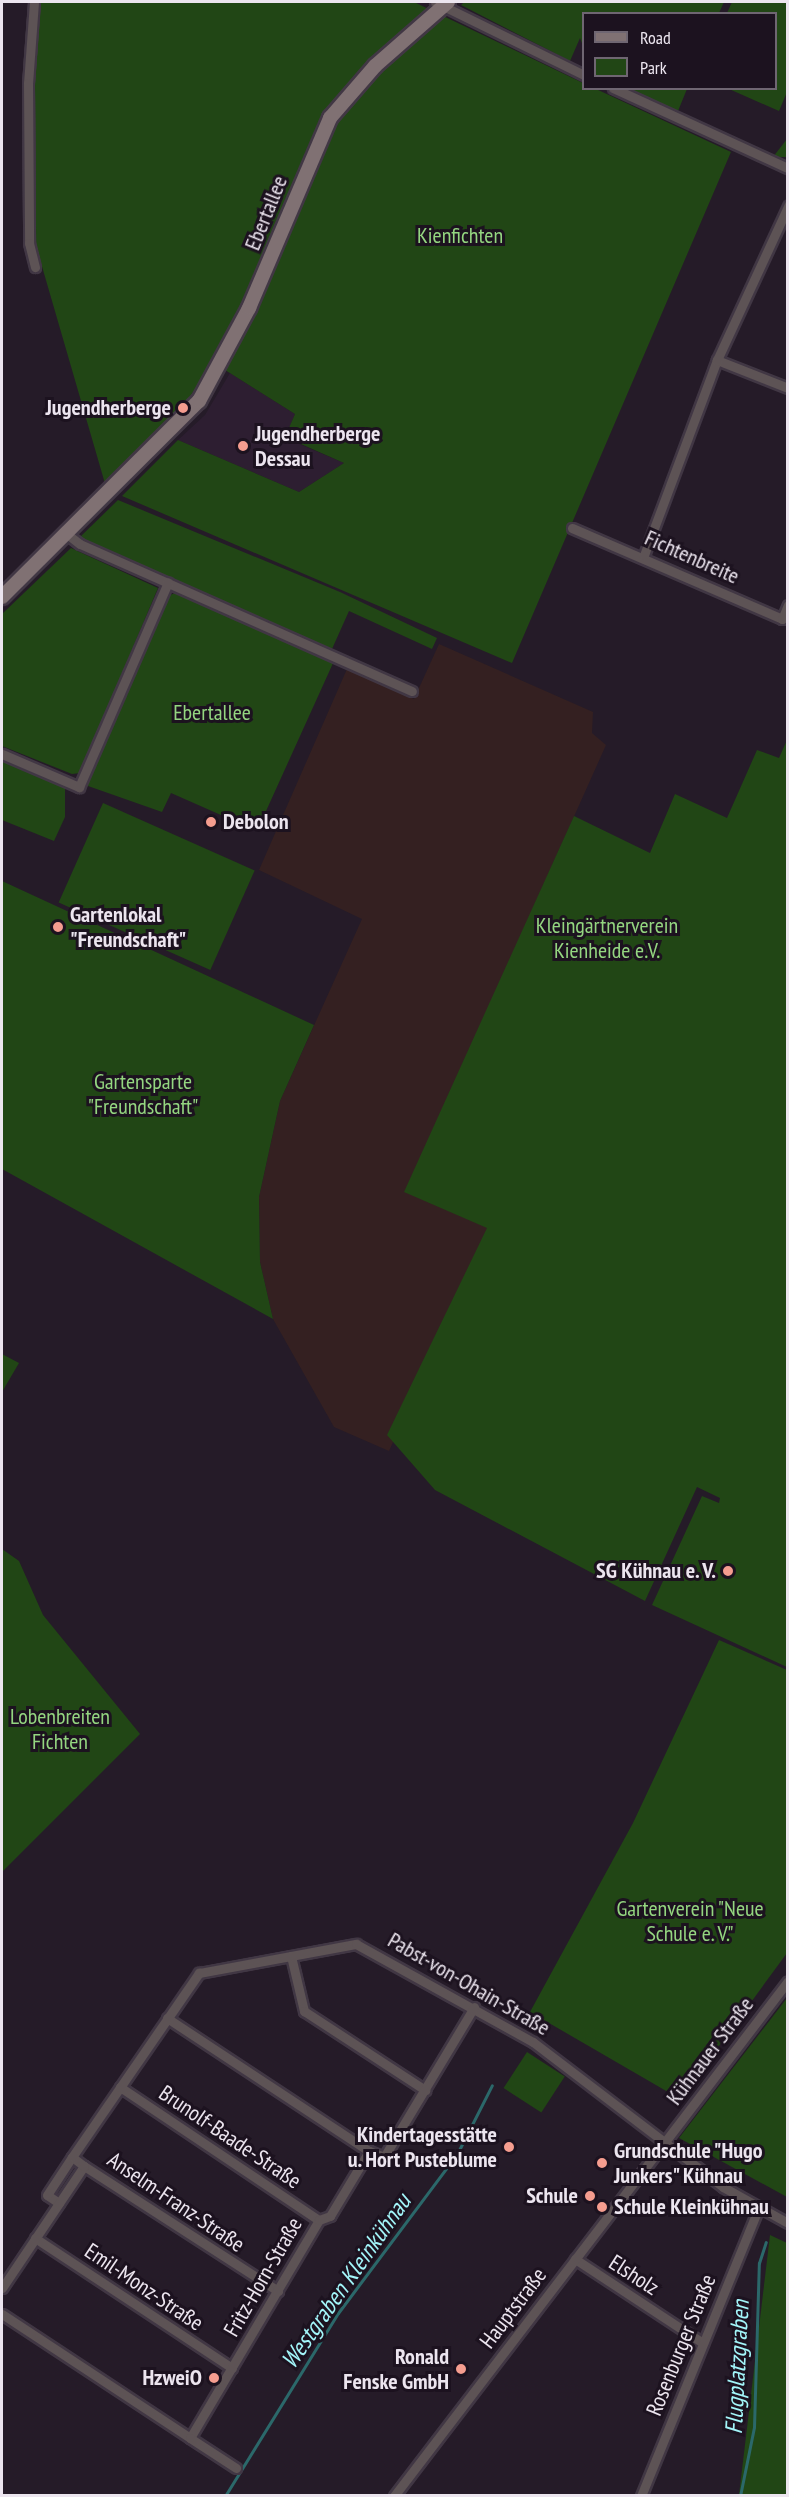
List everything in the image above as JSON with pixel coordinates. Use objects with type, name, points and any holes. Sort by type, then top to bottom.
[{"type":"street","points":[[34,2],[28,83],[29,243],[35,267]]},
{"type":"street","points":[[442,3],[582,74]]},
{"type":"street","name":"Ebertallee","points":[[2,597],[205,393],[254,298],[330,118],[375,66],[442,3]]},
{"type":"street","points":[[617,90],[787,168]]},
{"type":"street","points":[[644,555],[717,360],[788,206]]},
{"type":"street","points":[[717,360],[788,388]]},
{"type":"street","name":"Fichtenbreite","points":[[572,528],[644,555],[782,619],[788,605]]},
{"type":"street","points":[[67,534],[168,582],[412,691]]},
{"type":"street","points":[[2,754],[79,787],[168,582]]},
{"type":"street","name":"Pabst-von-Ohain-Straße","points":[[59,2203],[47,2195],[167,2018],[203,1970],[366,1947],[474,2007],[570,2068],[663,2144],[758,2209],[788,2223]]},
{"type":"street","points":[[291,1956],[304,2011],[425,2090]]},
{"type":"street","name":"Kühnauer Straße","points":[[663,2144],[788,1981]]},
{"type":"street","points":[[167,2018],[369,2151],[384,2157],[474,2007]]},
{"type":"street","name":"Brunolf-Baade-Straße","points":[[120,2087],[319,2220]]},
{"type":"street","name":"Hauptstraße","points":[[394,2496],[663,2144]]},
{"type":"street","name":"Fritz-Horn-Straße","points":[[190,2438],[319,2220],[330,2216],[369,2151]]},
{"type":"street","points":[[2,2288],[84,2166],[72,2157]]},
{"type":"street","name":"Anselm-Franz-Straße","points":[[84,2166],[278,2291]]},
{"type":"street","name":"Rosenburger Straße","points":[[641,2496],[758,2209]]},
{"type":"street","name":"Emil-Monz-Straße","points":[[35,2238],[232,2368]]},
{"type":"street","name":"Elsholz","points":[[575,2259],[703,2343]]},
{"type":"street","points":[[2,2314],[236,2468]]},
{"type":"shaded area","points":[[230,373],[295,414],[285,438],[344,463],[299,492],[178,440],[205,415]]},
{"type":"shaded area","points":[[439,644],[593,712],[592,733],[606,745],[411,1181],[496,1218],[389,1451],[334,1427],[273,1319],[260,1262],[259,1197],[280,1101],[362,919],[259,870],[347,669],[414,699]]},
{"type":"green space","name":"Kienfichten","points":[[36,2],[414,2],[582,83],[582,90],[598,90],[731,152],[512,663],[122,496],[178,440],[299,492],[344,463],[285,437],[295,414],[214,363],[180,410],[106,487],[32,232]]},
{"type":"green space","points":[[464,2],[724,2],[719,12],[582,12],[582,43],[580,38],[570,61],[461,5]]},
{"type":"green space","points":[[732,2],[787,2],[787,92],[779,111],[731,90],[777,90],[777,12],[727,12]]},
{"type":"green space","points":[[631,90],[687,90],[678,111]]},
{"type":"green space","points":[[787,139],[787,157],[773,157]]},
{"type":"green space","points":[[118,500],[340,592],[437,638],[432,649],[349,611],[332,649],[84,541],[80,537]]},
{"type":"green space","points":[[71,548],[158,588],[80,773],[72,774],[2,746],[2,614]]},
{"type":"green space","name":"Ebertallee","points":[[180,591],[334,661],[257,831],[171,793],[162,812],[88,786],[87,777],[165,597]]},
{"type":"green space","name":"Kleingärtnerverein Kienheide e.V.","points":[[787,740],[787,1667],[652,1605],[702,1496],[719,1503],[720,1498],[697,1487],[645,1601],[435,1490],[387,1435],[487,1228],[404,1192],[574,816],[650,853],[675,794],[727,818],[757,750],[779,758]]},
{"type":"green space","points":[[2,758],[65,787],[65,817],[54,841],[2,820]]},
{"type":"green space","points":[[103,803],[255,871],[210,970],[59,903]]},
{"type":"green space","name":"Gartensparte \"Freundschaft\"","points":[[2,881],[314,1025],[280,1101],[259,1197],[260,1262],[273,1319],[2,1169]]},
{"type":"green space","points":[[2,1354],[19,1363],[2,1392]]},
{"type":"green space","name":"Lobenbreiten Fichten","points":[[2,1549],[19,1561],[43,1615],[140,1734],[2,1872]]},
{"type":"green space","name":"Gartenverein \"Neue Schule e. V.\"","points":[[719,1640],[787,1670],[787,1953],[680,2099],[530,2012],[633,1823]]},
{"type":"green space","name":"Gartenverein \"Neue Schule e. V.\"","points":[[787,1998],[787,2197],[679,2138]]},
{"type":"green space","points":[[527,2052],[565,2077],[541,2113],[504,2088]]},
{"type":"green space","points":[[770,2235],[787,2243],[787,2495],[739,2495]]},
{"type":"waterway","name":"Westgraben Kleinkühnau","points":[[225,2496],[338,2313],[457,2154],[492,2085]]},
{"type":"waterway","name":"Flugplatzgraben","points":[[740,2496],[754,2427],[759,2263],[766,2242]]},
{"type":"place","name":"Jugendherberge","points":[[183,408]]},
{"type":"place","name":"Jugendherberge Dessau","points":[[243,446]]},
{"type":"place","name":"Debolon","points":[[211,822]]},
{"type":"place","name":"Gartenlokal \"Freundschaft\"","points":[[58,927]]},
{"type":"place","name":"SG Kühnau e. V.","points":[[728,1571]]},
{"type":"place","name":"Kindertagesstätte u. Hort Pusteblume","points":[[509,2147]]},
{"type":"place","name":"Grundschule \"Hugo Junkers\" Kühnau","points":[[602,2163]]},
{"type":"place","name":"Schule","points":[[590,2196]]},
{"type":"place","name":"Schule Kleinkühnau","points":[[602,2207]]},
{"type":"place","name":"Ronald Fenske GmbH","points":[[461,2369]]},
{"type":"place","name":"HzweiO","points":[[214,2378]]}]
